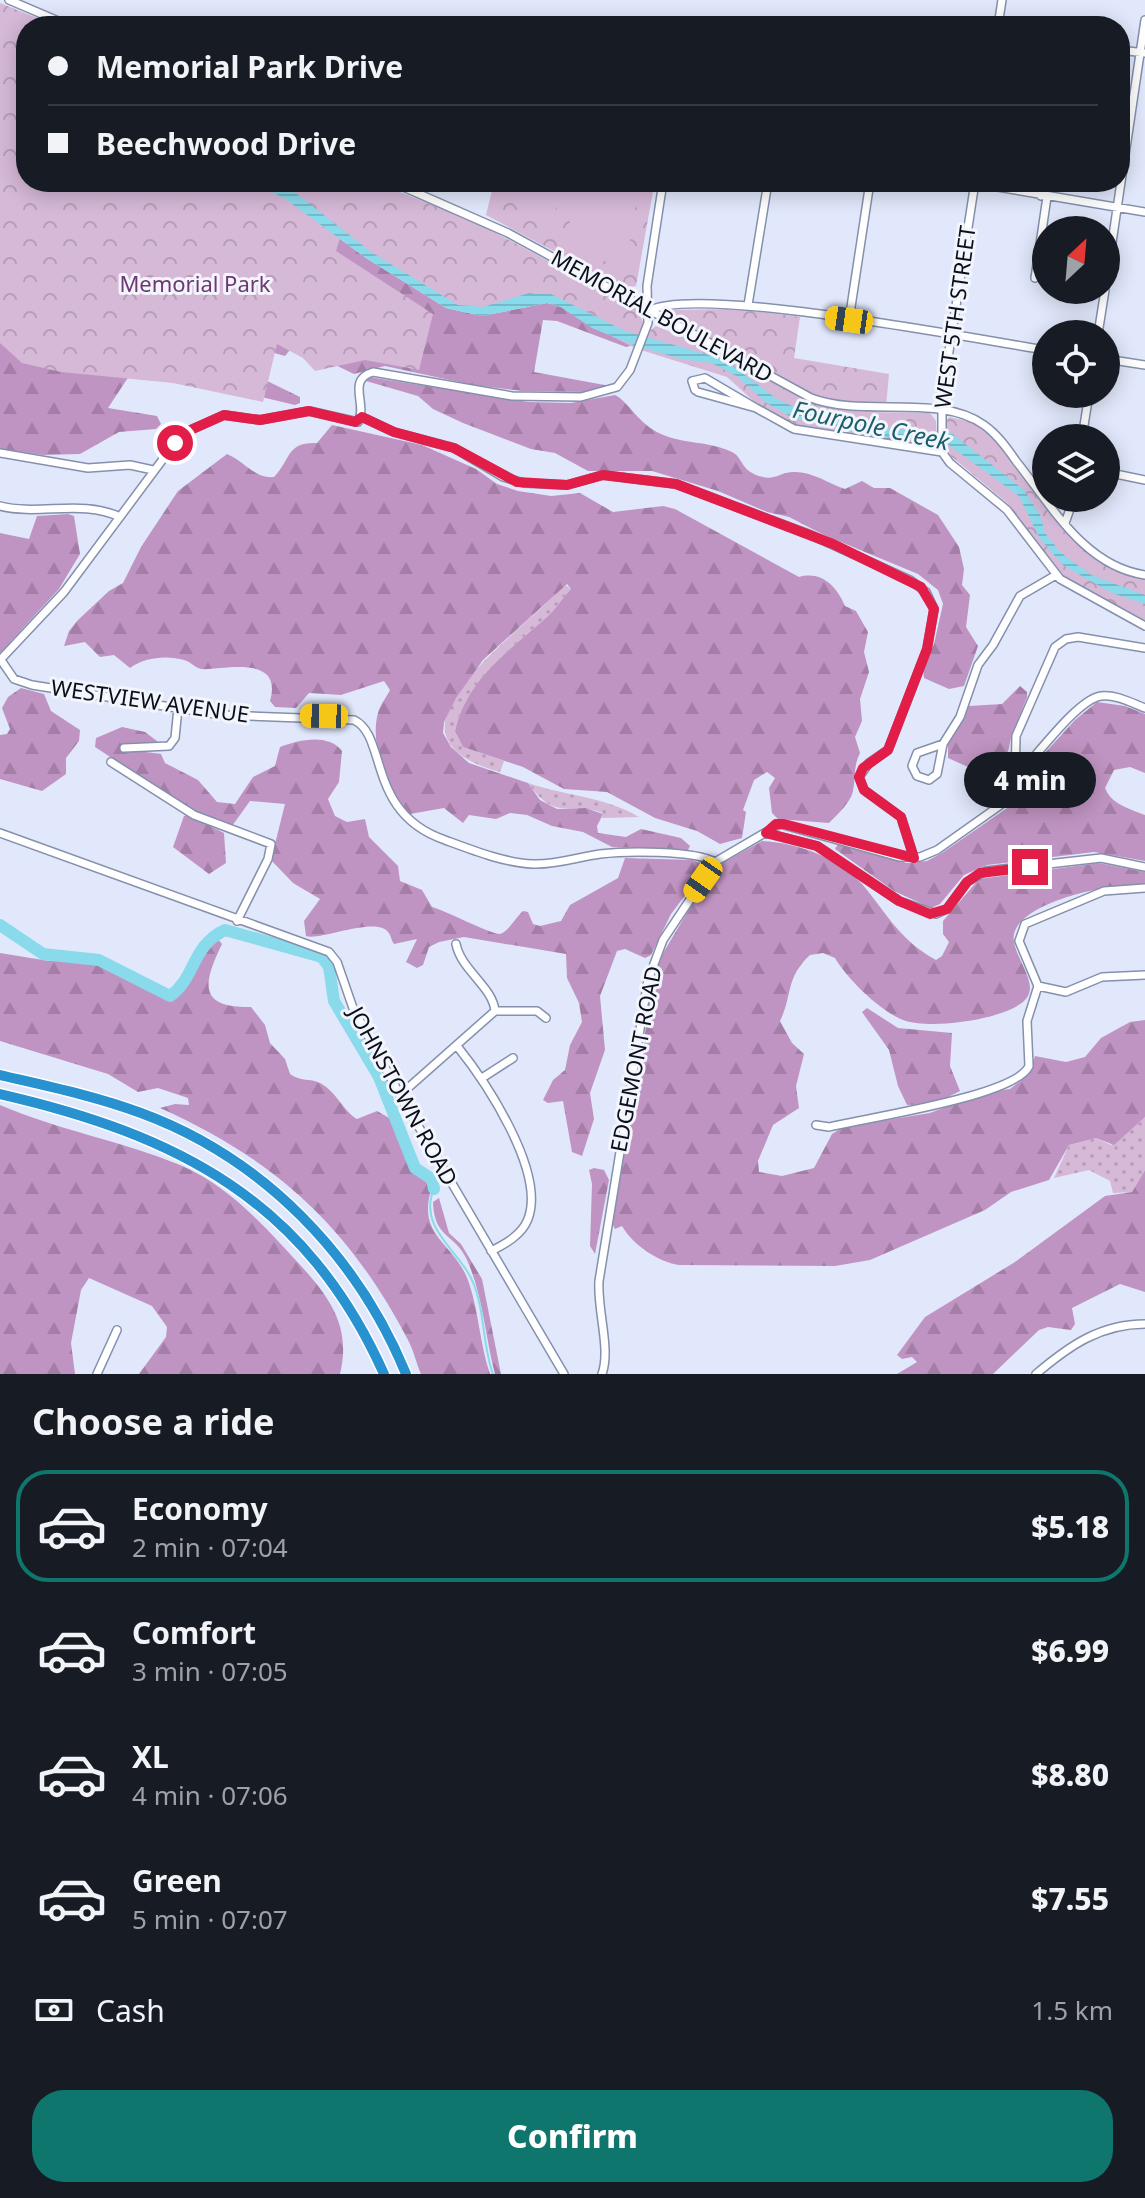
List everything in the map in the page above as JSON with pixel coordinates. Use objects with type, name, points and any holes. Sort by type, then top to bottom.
[{"type":"highway","points":[[0,1075],[143,1113],[207,1144],[261,1180],[306,1220],[348,1270],[378,1317],[406,1374]]},
{"type":"highway","points":[[0,1094],[132,1132],[196,1162],[250,1198],[292,1236],[330,1281],[350,1309],[384,1374]]},
{"type":"street","points":[[9,0],[47,16]]},
{"type":"street","points":[[1130,130],[1143,53],[1145,20]]},
{"type":"street","name":"MEMORIAL BOULEVARD","points":[[416,192],[484,221],[822,402],[862,409],[941,408],[965,415],[987,427],[1065,523],[1098,558],[1117,568],[1145,575]]},
{"type":"street","points":[[362,417],[358,385],[363,376],[373,372],[492,394],[581,397],[604,393],[621,384],[644,335],[649,311],[647,286],[661,192]]},
{"type":"street","points":[[748,305],[766,192]]},
{"type":"street","points":[[849,320],[868,192]]},
{"type":"street","name":"WEST 5TH STREET","points":[[942,447],[941,408],[971,192]]},
{"type":"street","points":[[1018,192],[1145,212]]},
{"type":"street","points":[[1042,216],[1044,192]]},
{"type":"street","points":[[1116,216],[1120,192]]},
{"type":"street","points":[[649,311],[664,306],[748,305],[1032,348]]},
{"type":"street","points":[[1120,361],[1145,365]]},
{"type":"street","points":[[756,408],[696,391],[692,381],[705,378],[794,429],[942,447],[950,463],[1007,510],[1056,575],[1079,592],[1145,626]]},
{"type":"street","points":[[0,660],[64,592],[153,470],[186,432],[219,416],[260,420],[309,411],[355,422],[362,417]]},
{"type":"street","points":[[362,417],[394,432],[454,448],[517,482],[567,485],[603,475],[659,480],[689,488],[833,544],[910,580],[926,592],[934,615],[921,664],[888,750],[863,768],[859,777],[864,790],[901,817],[914,858],[937,850],[1004,804],[1012,793],[1016,736],[1055,647],[1066,639],[1078,637],[1145,648]]},
{"type":"street","points":[[0,453],[88,468],[130,465],[153,470]]},
{"type":"street","points":[[1120,475],[1145,480]]},
{"type":"street","points":[[0,506],[28,510],[82,509],[120,517]]},
{"type":"street","points":[[1065,523],[1069,512]]},
{"type":"street","points":[[943,744],[917,753],[912,766],[917,776],[929,780],[935,777],[943,744],[960,717],[976,668],[993,645],[1017,600],[1027,590],[1056,575]]},
{"type":"street","name":"WESTVIEW AVENUE","points":[[0,660],[10,676],[24,683],[229,716],[335,717],[359,722],[369,732],[389,796],[407,818],[443,840],[515,862],[543,864],[619,853],[699,857],[715,862]]},
{"type":"street","points":[[1015,771],[1026,766],[1079,709],[1097,697],[1116,698],[1145,708]]},
{"type":"street","points":[[124,748],[169,746],[175,738],[178,708]]},
{"type":"street","points":[[111,762],[194,815],[271,844],[268,859],[237,921]]},
{"type":"street","name":"EDGEMONT ROAD","points":[[602,1374],[606,1355],[599,1317],[599,1281],[648,980],[663,940],[715,862],[776,824],[914,858]]},
{"type":"street","name":"JOHNSTOWN ROAD","points":[[0,833],[237,921],[318,947],[333,956],[353,1008],[400,1095],[564,1374]]},
{"type":"street","points":[[766,833],[817,846],[899,901],[930,914],[947,909],[967,882],[986,871],[1101,858],[1145,867]]},
{"type":"street","points":[[816,1125],[829,1127],[934,1108],[1019,1080],[1029,1066],[1027,1021],[1038,986],[1019,941],[1025,924],[1104,891],[1145,888]]},
{"type":"street","points":[[456,944],[460,960],[492,1001],[495,1011]]},
{"type":"street","points":[[1038,986],[1066,992],[1102,977],[1145,975]]},
{"type":"street","points":[[400,1095],[495,1011],[537,1011],[546,1018]]},
{"type":"street","points":[[457,1046],[482,1078],[523,1158],[530,1203],[528,1220],[521,1232],[491,1251]]},
{"type":"street","points":[[482,1078],[513,1058]]},
{"type":"street","points":[[1036,1374],[1069,1347],[1091,1335],[1120,1326],[1145,1324]]},
{"type":"street","points":[[97,1374],[117,1330]]},
{"type":"green space","name":"Memorial Park","points":[[0,3],[32,16],[16,16],[16,192],[400,192],[477,223],[635,307],[643,322],[635,348],[583,322],[585,315],[553,299],[466,310],[446,304],[340,238],[336,251],[433,314],[419,370],[365,360],[315,371],[303,358],[277,344],[263,402],[173,383],[61,372],[22,363],[0,343]]},
{"type":"green space","name":"Memorial Park","points":[[0,28],[16,123],[16,192],[187,192],[284,198],[366,258],[446,308],[482,316],[547,303],[561,307],[593,328],[634,345],[626,347],[557,321],[543,320],[534,372],[610,386],[586,392],[523,391],[473,385],[385,366],[354,374],[294,345],[285,356],[267,351],[261,378],[300,397],[300,403],[295,405],[135,367],[108,408],[157,416],[161,424],[156,429],[119,432],[80,454],[43,455],[0,449]]},
{"type":"green space","points":[[492,192],[653,192],[636,286],[623,288],[486,215]]},
{"type":"green space","points":[[505,192],[558,192],[554,222],[528,215]]},
{"type":"green space","points":[[568,192],[595,192],[633,198],[636,204],[626,267],[611,264],[587,250],[572,230],[567,203]]},
{"type":"green space","points":[[736,309],[800,317],[794,358],[889,374],[886,406],[846,404],[816,396],[665,314],[669,310]]},
{"type":"green space","points":[[656,326],[723,353],[819,405],[862,412],[930,413],[936,421],[937,445],[893,442],[793,425],[758,405],[727,377],[641,350],[648,332]]},
{"type":"green space","points":[[369,377],[528,402],[571,403],[615,395],[653,430],[669,437],[732,452],[756,475],[771,477],[800,472],[845,489],[862,481],[874,488],[890,488],[938,515],[959,547],[964,569],[962,585],[970,595],[966,627],[978,646],[964,686],[949,689],[924,678],[923,668],[934,644],[943,604],[938,590],[918,574],[789,517],[767,512],[718,491],[652,471],[588,471],[555,453],[531,449],[463,423],[433,409],[418,396],[366,381]]},
{"type":"green space","points":[[949,417],[971,422],[990,435],[1032,490],[1032,512],[1049,512],[1075,542],[1096,559],[1119,572],[1145,579],[1145,621],[1063,577],[1007,503],[951,456],[945,441]]},
{"type":"green space","points":[[332,425],[422,445],[476,469],[497,484],[518,491],[551,496],[580,493],[613,512],[663,506],[675,509],[799,577],[814,576],[827,581],[845,606],[856,611],[868,632],[864,652],[869,672],[860,699],[862,721],[855,737],[860,753],[852,795],[847,804],[829,823],[778,819],[772,813],[769,788],[775,778],[767,772],[754,780],[743,810],[746,812],[742,838],[720,844],[697,831],[655,818],[607,792],[564,789],[523,767],[463,747],[455,731],[469,696],[491,667],[553,611],[571,589],[567,584],[483,660],[456,698],[444,722],[443,733],[451,747],[469,763],[528,783],[540,800],[557,809],[586,808],[603,814],[597,826],[598,833],[626,837],[641,829],[681,838],[690,846],[688,850],[612,847],[583,832],[552,826],[527,815],[510,813],[496,819],[469,815],[463,823],[444,808],[410,814],[394,793],[378,753],[378,713],[390,690],[384,681],[341,695],[309,693],[296,708],[275,707],[270,701],[272,686],[268,676],[259,670],[248,667],[201,669],[178,658],[164,657],[142,661],[130,668],[114,655],[100,657],[85,642],[64,646],[69,631],[78,620],[109,591],[123,583],[141,547],[178,491],[227,454],[261,475],[274,477],[295,448],[317,443]]},
{"type":"green space","points":[[37,516],[74,516],[80,554],[59,589],[0,653],[0,533],[29,539]]},
{"type":"green space","points":[[564,584],[571,589],[550,614],[491,667],[461,712],[455,731],[463,747],[504,761],[500,772],[461,755],[445,733],[449,708],[466,682],[491,655]]},
{"type":"green space","points":[[1020,686],[1027,692],[1027,697],[1011,738],[1004,771],[988,776],[948,758],[948,743],[969,706],[1002,704]]},
{"type":"green space","points":[[21,688],[44,694],[51,711],[80,730],[79,741],[66,758],[66,774],[42,791],[0,779],[0,735],[7,734],[10,729],[2,708],[8,697]]},
{"type":"green space","points":[[1097,702],[1125,706],[1145,714],[1145,773],[1130,767],[1114,770],[1105,788],[1116,802],[1145,815],[1145,861],[1094,852],[987,865],[964,875],[940,904],[931,908],[894,891],[835,849],[838,844],[907,863],[927,861],[942,853],[1010,806],[1031,768],[1075,720]]},
{"type":"green space","points":[[122,727],[145,732],[157,741],[157,744],[131,750],[161,754],[165,763],[198,780],[217,802],[235,804],[253,777],[275,766],[280,747],[313,740],[336,745],[342,751],[339,782],[328,799],[335,816],[347,822],[365,819],[369,837],[398,866],[400,881],[422,890],[432,907],[496,934],[506,930],[523,911],[528,912],[533,924],[540,926],[561,921],[570,905],[618,878],[625,858],[692,860],[702,864],[702,873],[671,914],[651,955],[645,958],[625,949],[617,951],[600,996],[605,1050],[590,1093],[594,1119],[582,1156],[572,1152],[563,1101],[548,1103],[543,1100],[553,1080],[565,1070],[570,1045],[582,1022],[579,1003],[567,978],[566,954],[464,937],[429,947],[423,965],[417,968],[406,962],[417,939],[394,944],[389,933],[382,928],[306,936],[304,921],[320,899],[293,883],[271,860],[285,804],[250,801],[232,826],[191,810],[95,747],[96,738]]},
{"type":"green space","points":[[528,783],[598,800],[639,817],[602,818],[603,813],[555,807]]},
{"type":"green space","points":[[188,815],[224,833],[226,863],[209,874],[173,847],[184,816]]},
{"type":"green space","points":[[762,841],[806,849],[833,861],[857,879],[905,937],[936,960],[942,956],[949,942],[943,934],[943,921],[979,879],[1099,863],[1145,872],[1145,885],[1093,890],[1072,896],[1051,903],[1021,922],[1014,934],[1014,942],[1028,978],[1029,994],[1014,1008],[985,1018],[933,1024],[906,1021],[866,995],[835,958],[823,953],[810,955],[793,979],[780,1021],[792,1043],[804,1054],[796,1086],[799,1108],[773,1125],[758,1161],[759,1172],[782,1176],[814,1168],[832,1134],[843,1127],[930,1113],[982,1093],[1010,1089],[1029,1074],[1035,1056],[1066,1062],[1085,1057],[1101,1038],[1130,1022],[1145,1020],[1145,1117],[1114,1145],[1096,1138],[1069,1145],[1049,1180],[1011,1192],[985,1210],[870,1260],[835,1266],[679,1265],[646,1251],[622,1226],[615,1229],[612,1223],[642,1057],[651,987],[659,960],[707,879],[724,862]]},
{"type":"green space","points":[[217,938],[222,944],[209,982],[214,998],[234,1006],[251,1007],[265,1025],[270,1043],[285,1059],[290,1074],[326,1087],[357,1119],[377,1111],[391,1119],[415,1173],[432,1187],[429,1217],[439,1239],[463,1269],[469,1283],[490,1374],[421,1374],[410,1344],[361,1263],[305,1201],[274,1174],[239,1150],[160,1108],[175,1104],[189,1105],[188,1098],[158,1088],[138,1092],[108,1074],[0,1041],[0,953],[49,961],[97,961],[169,1000],[184,988],[203,952]]},
{"type":"green space","points":[[867,1008],[898,1028],[952,1033],[950,1066],[960,1091],[934,1104],[907,1105],[898,1086],[889,1050],[862,1012]]},
{"type":"green space","points":[[0,1105],[180,1165],[231,1196],[313,1279],[330,1303],[341,1329],[343,1343],[340,1374],[139,1374],[166,1337],[167,1327],[152,1306],[89,1278],[81,1290],[71,1343],[75,1374],[0,1374]]},
{"type":"green space","points":[[1145,1117],[1145,1170],[1132,1192],[1113,1193],[1110,1181],[1089,1170],[1054,1178],[1069,1145],[1096,1138],[1111,1145]]},
{"type":"green space","points":[[589,1170],[604,1170],[609,1180],[595,1254],[590,1246],[592,1184]]},
{"type":"green space","points":[[1145,1170],[1145,1292],[1120,1284],[1072,1308],[1075,1324],[1071,1330],[1048,1327],[1039,1330],[993,1374],[897,1374],[917,1362],[912,1357],[902,1359],[897,1355],[925,1317],[1015,1262],[1105,1196],[1132,1192]]},
{"type":"green space","points":[[439,1198],[449,1233],[461,1244],[482,1279],[501,1374],[495,1374],[480,1301],[467,1260],[437,1223],[433,1202]]},
{"type":"water","name":"Fourpole Creek","points":[[272,192],[297,194],[371,252],[458,305],[483,307],[526,294],[551,294],[625,331],[723,359],[777,399],[801,410],[892,429],[950,432],[1024,490],[1032,502],[1032,512],[1038,512],[1045,533],[1060,552],[1091,575],[1145,595],[1145,604],[1112,593],[1064,566],[1040,539],[1019,496],[946,443],[859,434],[791,417],[765,402],[738,377],[712,363],[681,359],[634,345],[592,328],[561,307],[547,303],[482,316],[446,308],[366,258]]},
{"type":"waterway","points":[[0,925],[43,954],[99,960],[170,996],[185,980],[206,945],[225,930],[322,957],[329,967],[334,1001],[379,1077],[415,1168],[432,1179],[434,1189]]},
{"type":"waterway","points":[[434,1189],[430,1201],[434,1223],[473,1282],[493,1374]]},
{"type":"route","points":[[175,443],[186,432],[224,415],[260,420],[309,411],[355,422],[362,417],[394,432],[454,448],[503,477],[524,483],[567,485],[603,475],[667,481],[811,535],[910,580],[921,587],[933,602],[931,632],[888,750],[863,768],[859,781],[864,790],[901,817],[914,858],[893,855],[784,824],[776,824],[766,833],[817,846],[899,901],[930,914],[947,909],[967,882],[980,873],[1030,867]]}]
